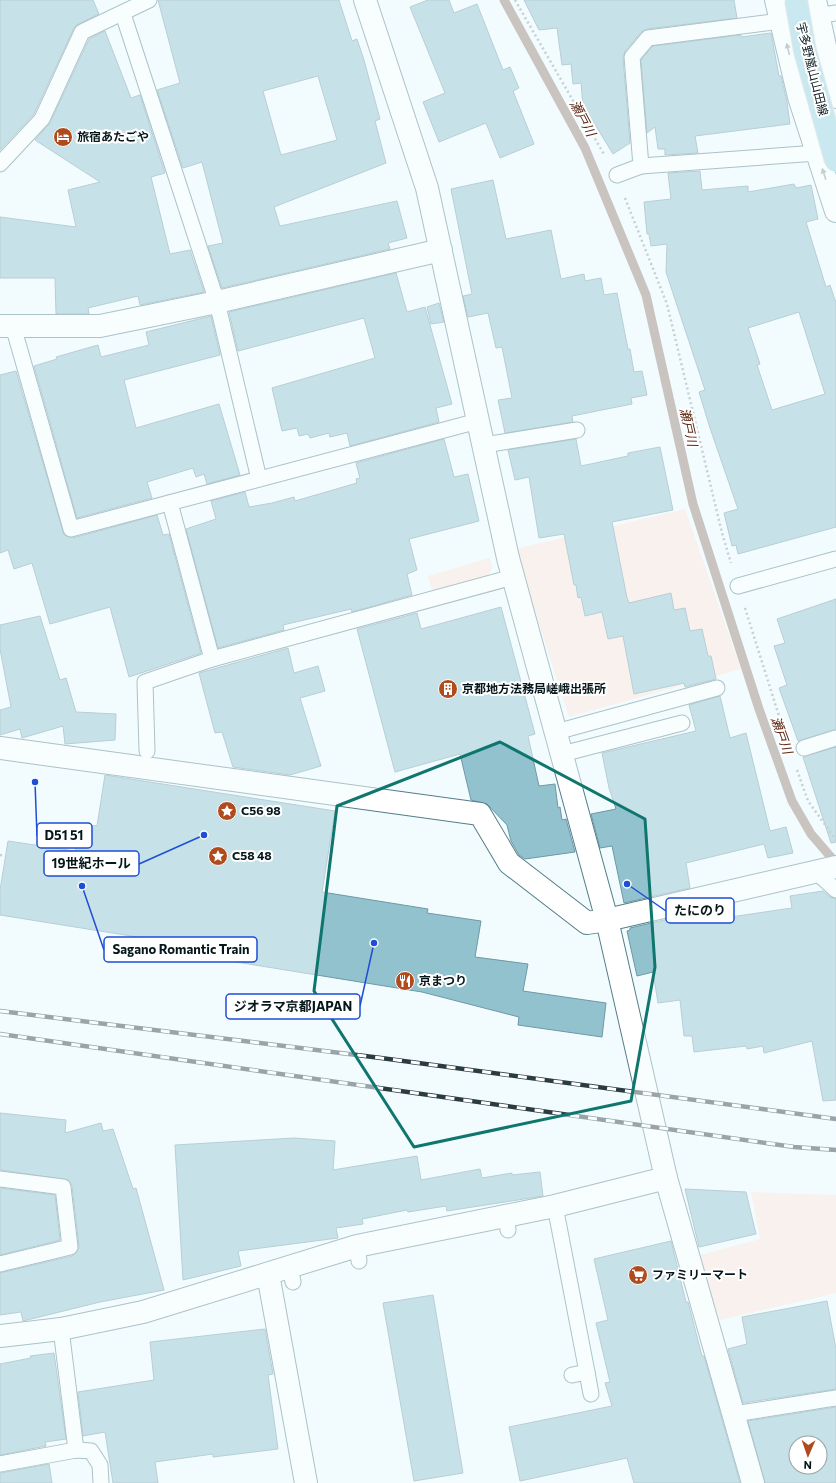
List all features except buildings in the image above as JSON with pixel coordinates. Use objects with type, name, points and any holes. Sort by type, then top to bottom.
[{"type":"main road","name":"宇多野嵐山山田線","points":[[783,4],[805,51],[827,157]]},
{"type":"street","points":[[365,0],[427,188],[514,577],[607,920],[666,1178],[753,1483]]},
{"type":"street","points":[[783,4],[799,97],[827,157],[836,211]]},
{"type":"street","points":[[799,97],[835,95],[823,10]]},
{"type":"street","points":[[6,326],[100,326],[217,302],[441,250]]},
{"type":"street","points":[[0,748],[480,814],[509,863],[587,923],[607,920],[826,869]]},
{"type":"street","points":[[0,1336],[60,1329],[142,1312],[268,1274],[291,1275],[358,1254],[507,1223],[555,1206],[666,1178]]},
{"type":"street","points":[[268,1274],[306,1483]]},
{"type":"lane","points":[[0,164],[42,119],[82,32],[123,14],[149,0]]},
{"type":"lane","points":[[641,166],[632,57],[648,38],[783,4]]},
{"type":"lane","points":[[123,14],[217,302],[259,479]]},
{"type":"lane","points":[[616,175],[641,166],[827,157]]},
{"type":"lane","points":[[6,326],[71,529],[478,421]]},
{"type":"lane","points":[[484,445],[577,430]]},
{"type":"lane","points":[[170,503],[212,659]]},
{"type":"lane","points":[[738,586],[836,559]]},
{"type":"lane","points":[[147,751],[145,682],[212,659],[514,577]]},
{"type":"lane","points":[[556,732],[717,688]]},
{"type":"lane","points":[[562,754],[682,724]]},
{"type":"lane","points":[[804,748],[836,738]]},
{"type":"lane","points":[[826,869],[836,890]]},
{"type":"lane","points":[[0,1179],[63,1187],[70,1246],[0,1264]]},
{"type":"lane","points":[[555,1206],[591,1394]]},
{"type":"lane","points":[[60,1329],[76,1450]]},
{"type":"lane","points":[[572,1375],[587,1372]]},
{"type":"lane","points":[[734,1414],[836,1398]]},
{"type":"lane","points":[[0,1464],[76,1450],[91,1451],[100,1465],[102,1483]]},
{"type":"path","points":[[515,0],[616,175],[667,304],[722,533],[786,738]]},
{"type":"path","points":[[796,766],[808,801],[836,841]]},
{"type":"path","points":[[0,855],[5,856]]},
{"type":"highlighted area","points":[[500,742],[645,819],[655,967],[631,1101],[414,1147],[314,991],[337,806]]},
{"type":"shaded area","points":[[685,509],[741,669],[569,717],[515,549]]},
{"type":"shaded area","points":[[490,558],[492,568],[486,580],[433,594],[428,576]]},
{"type":"shaded area","points":[[751,1192],[836,1195],[836,1293],[720,1320],[697,1256],[760,1239]]},
{"type":"waterway","name":"瀬戸川","points":[[504,0],[585,148],[646,295],[693,504],[759,709],[792,801],[811,834],[836,863]]},
{"type":"railway","points":[[0,1011],[381,1058],[836,1119]]},
{"type":"railway","points":[[0,1034],[794,1147],[836,1150]]},
{"type":"place","name":"旅宿あたごや","points":[[63,137]]},
{"type":"place","name":"京都地方法務局嵯峨出張所","points":[[448,689]]},
{"type":"place","name":"D51 51","points":[[35,782]]},
{"type":"place","name":"C56 98","points":[[227,811]]},
{"type":"place","name":"19世紀ホール","points":[[204,835]]},
{"type":"place","name":"C58 48","points":[[218,856]]},
{"type":"place","name":"たにのり","points":[[627,884]]},
{"type":"place","name":"Sagano Romantic Train","points":[[82,886]]},
{"type":"place","name":"ジオラマ京都JAPAN","points":[[374,943]]},
{"type":"place","name":"京まつり","points":[[405,981]]},
{"type":"place","name":"ファミリーマート","points":[[638,1275]]}]
